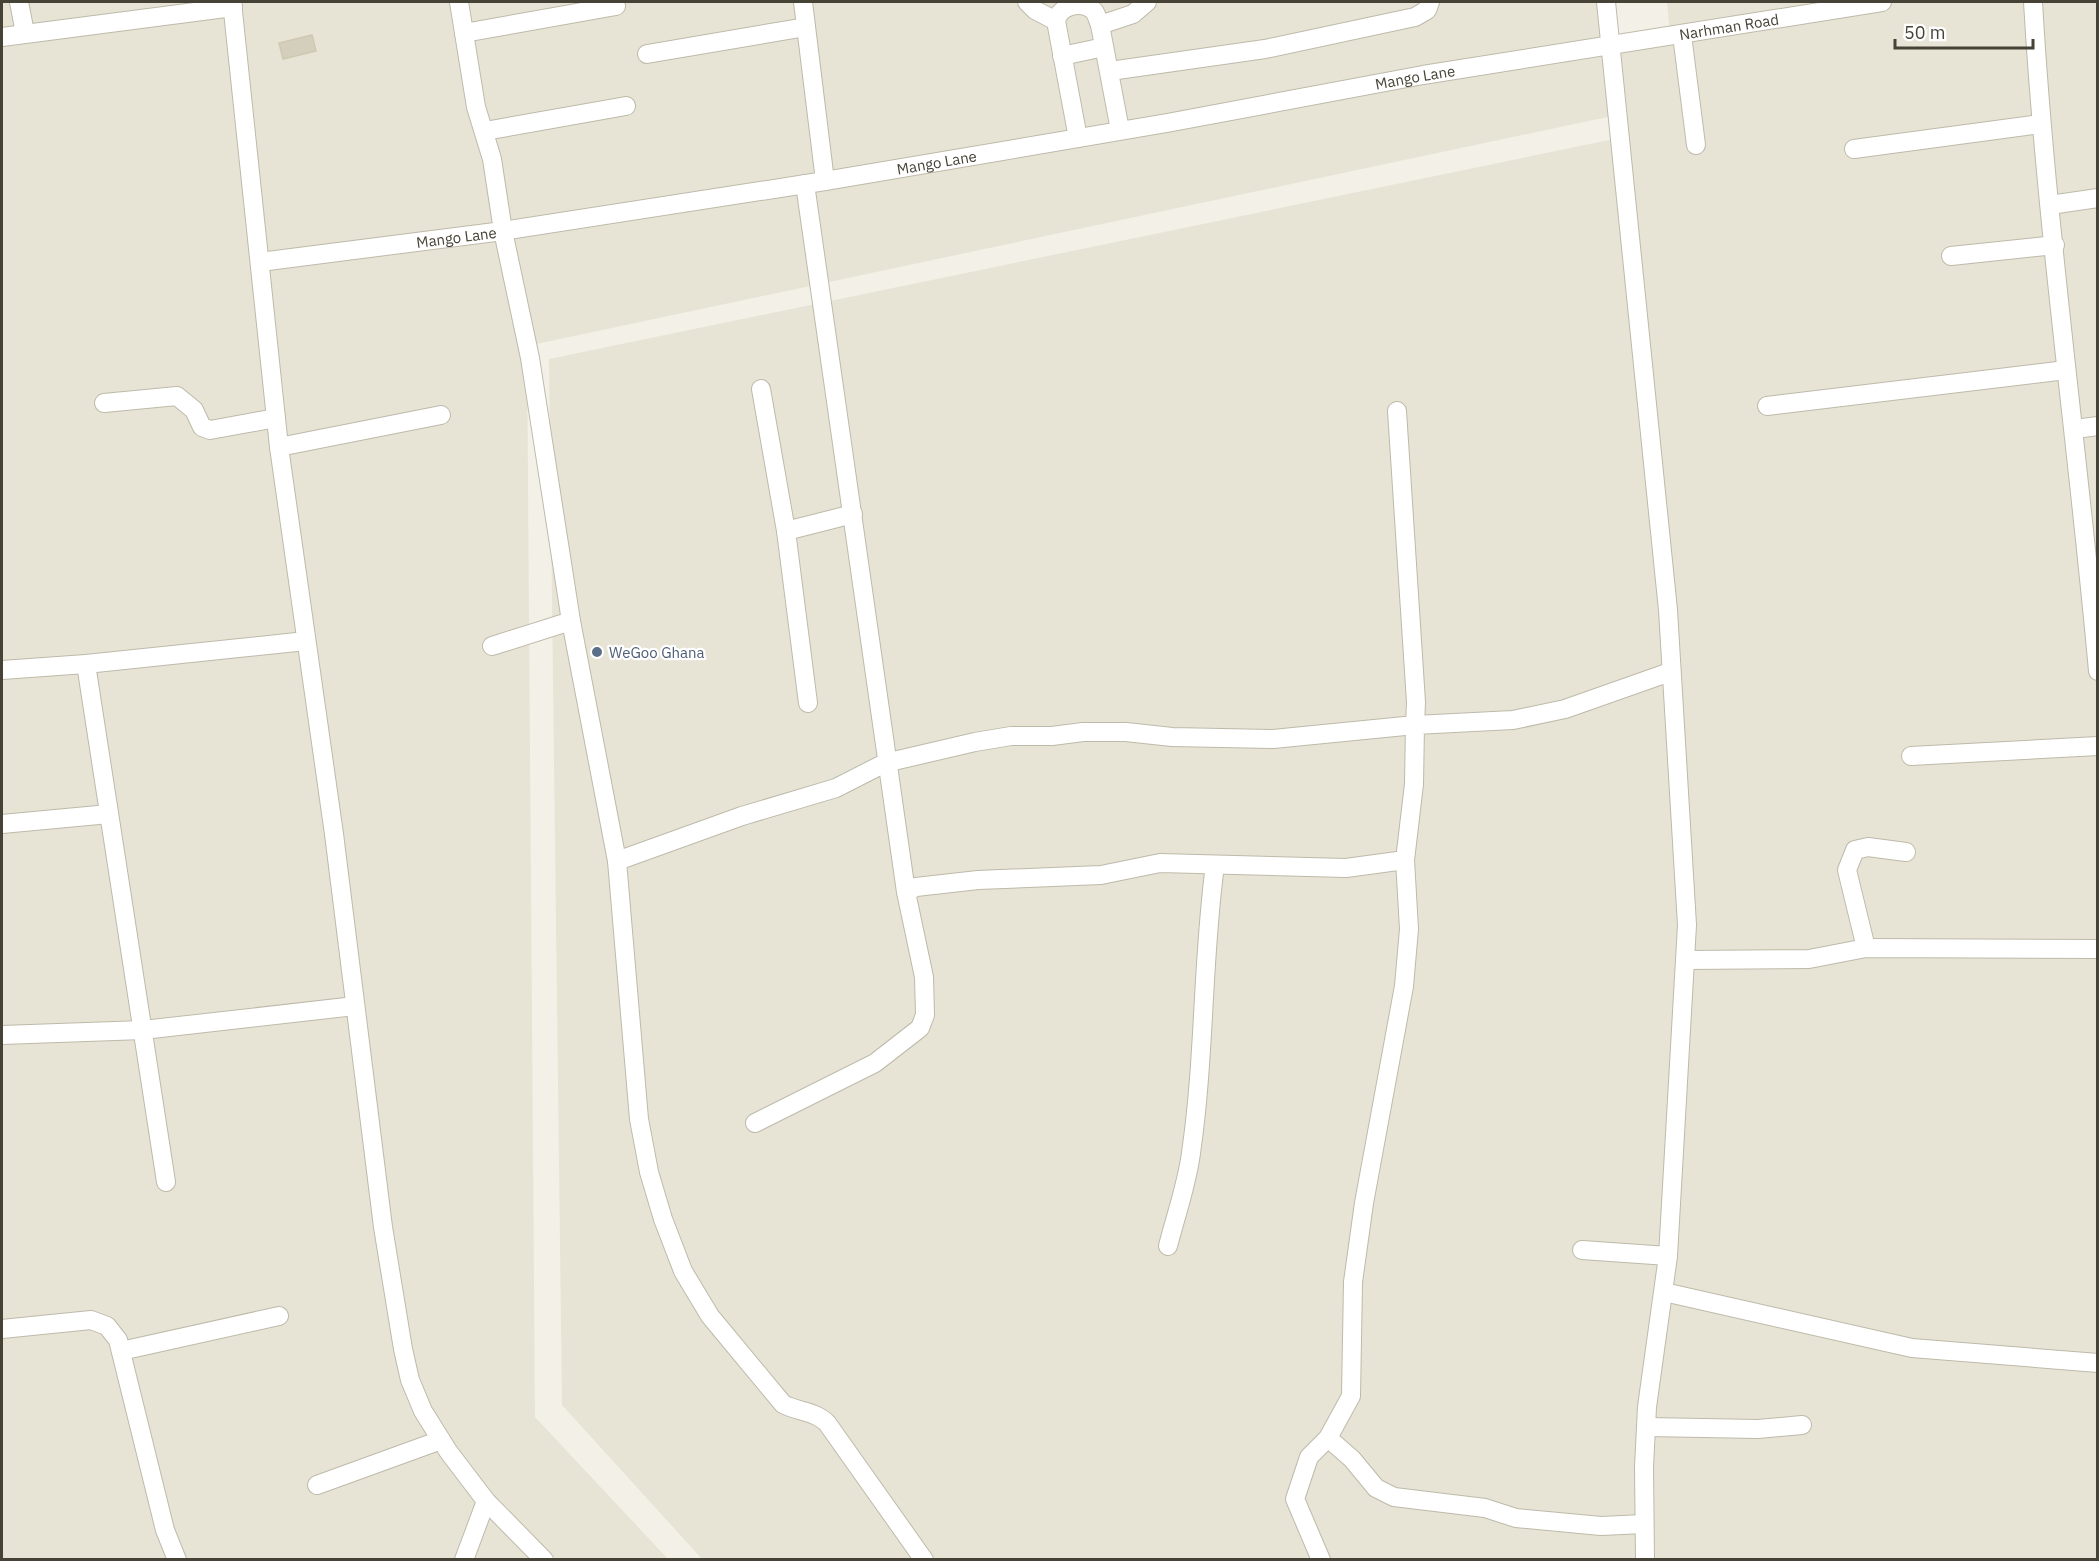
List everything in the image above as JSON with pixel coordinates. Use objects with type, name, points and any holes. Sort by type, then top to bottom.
[{"type":"street","points":[[19,2],[25,33]]},
{"type":"street","points":[[459,2],[476,107],[485,131],[530,358],[572,621],[617,861],[639,1119],[652,1181],[683,1271],[710,1316],[783,1404],[815,1414],[827,1423],[924,1560]]},
{"type":"street","points":[[803,2],[825,181]]},
{"type":"street","points":[[1027,2],[1035,10],[1056,21]]},
{"type":"street","points":[[1078,138],[1056,21],[1059,11],[1069,4],[1080,2],[1093,9],[1100,25],[1120,130]]},
{"type":"street","points":[[1100,25],[1126,17],[1147,2]]},
{"type":"street","points":[[1110,71],[1265,49],[1414,16],[1427,10],[1430,2]]},
{"type":"street","points":[[1606,2],[1668,610],[1687,925],[1668,1256],[1647,1407],[1645,1560]]},
{"type":"street","name":"Narhman Road","points":[[1611,46],[1882,2]]},
{"type":"street","points":[[2033,2],[2040,124],[2055,245],[2066,370],[2075,429],[2096,637],[2097,671]]},
{"type":"street","points":[[2,37],[232,4],[279,447],[356,1006],[383,1227],[403,1349],[410,1380],[423,1411],[441,1440],[486,1501],[544,1560]]},
{"type":"street","points":[[464,33],[616,6]]},
{"type":"street","points":[[647,54],[806,27]]},
{"type":"street","points":[[1682,35],[1696,146]]},
{"type":"street","name":"Mango Lane","points":[[260,262],[503,231],[825,181],[1078,138],[1423,75],[1611,46]]},
{"type":"street","points":[[1062,56],[1104,47]]},
{"type":"street","points":[[485,131],[626,106]]},
{"type":"street","points":[[1854,149],[2040,124]]},
{"type":"street","points":[[755,1123],[875,1063],[920,1028],[925,1015],[925,987],[906,892],[885,763],[853,514],[805,184]]},
{"type":"street","points":[[2050,205],[2097,198]]},
{"type":"street","points":[[1952,256],[2055,245]]},
{"type":"street","points":[[1767,406],[2066,370]]},
{"type":"street","points":[[761,389],[786,531],[808,703]]},
{"type":"street","points":[[104,403],[177,396],[194,410],[202,427],[210,430],[276,417]]},
{"type":"street","points":[[1321,1560],[1295,1499],[1309,1457],[1329,1438],[1351,1396],[1353,1282],[1364,1203],[1404,986],[1409,929],[1405,860],[1414,784],[1415,726],[1397,411]]},
{"type":"street","points":[[279,447],[441,415]]},
{"type":"street","points":[[2075,429],[2097,426]]},
{"type":"street","points":[[786,531],[853,514]]},
{"type":"street","points":[[492,646],[572,621]]},
{"type":"street","points":[[2,670],[86,664],[306,641]]},
{"type":"street","points":[[86,664],[166,1182]]},
{"type":"street","points":[[617,861],[763,809],[836,788],[885,763],[940,749],[1011,736],[1126,732],[1172,737],[1273,739],[1513,720],[1565,709],[1670,672]]},
{"type":"street","points":[[1911,756],[2097,746]]},
{"type":"street","points":[[2,824],[109,814]]},
{"type":"street","points":[[1866,948],[1847,870],[1850,861],[1856,850],[1868,848],[1906,852]]},
{"type":"street","points":[[906,892],[916,887],[978,880],[1101,875],[1160,863],[1346,868],[1405,860]]},
{"type":"street","points":[[1168,1246],[1191,1156],[1197,1109],[1207,924],[1215,865]]},
{"type":"street","points":[[1686,960],[1809,959],[1866,948],[2097,949]]},
{"type":"street","points":[[2,1035],[143,1030],[356,1006]]},
{"type":"street","points":[[1582,1250],[1668,1256]]},
{"type":"street","points":[[1664,1292],[1912,1348],[2097,1363]]},
{"type":"street","points":[[121,1351],[279,1316]]},
{"type":"street","points":[[2,1329],[92,1320],[107,1326],[118,1340],[165,1530],[177,1560]]},
{"type":"street","points":[[1647,1427],[1758,1429],[1802,1425]]},
{"type":"street","points":[[1329,1438],[1352,1459],[1376,1488],[1394,1497],[1485,1508],[1516,1518],[1601,1526],[1644,1524]]},
{"type":"street","points":[[317,1485],[441,1440]]},
{"type":"street","points":[[464,1560],[486,1501]]},
{"type":"shaded area","points":[[2,2],[1607,2],[1612,46],[1670,36],[1667,2],[2097,2],[2097,1559],[702,1559],[562,1405],[549,359],[1619,138],[1617,115],[527,346],[535,1417],[668,1559],[2,1560]]},
{"type":"building","points":[[312,35],[316,51],[283,59],[279,43]]},
{"type":"place","name":"WeGoo Ghana","points":[[597,652]]}]
